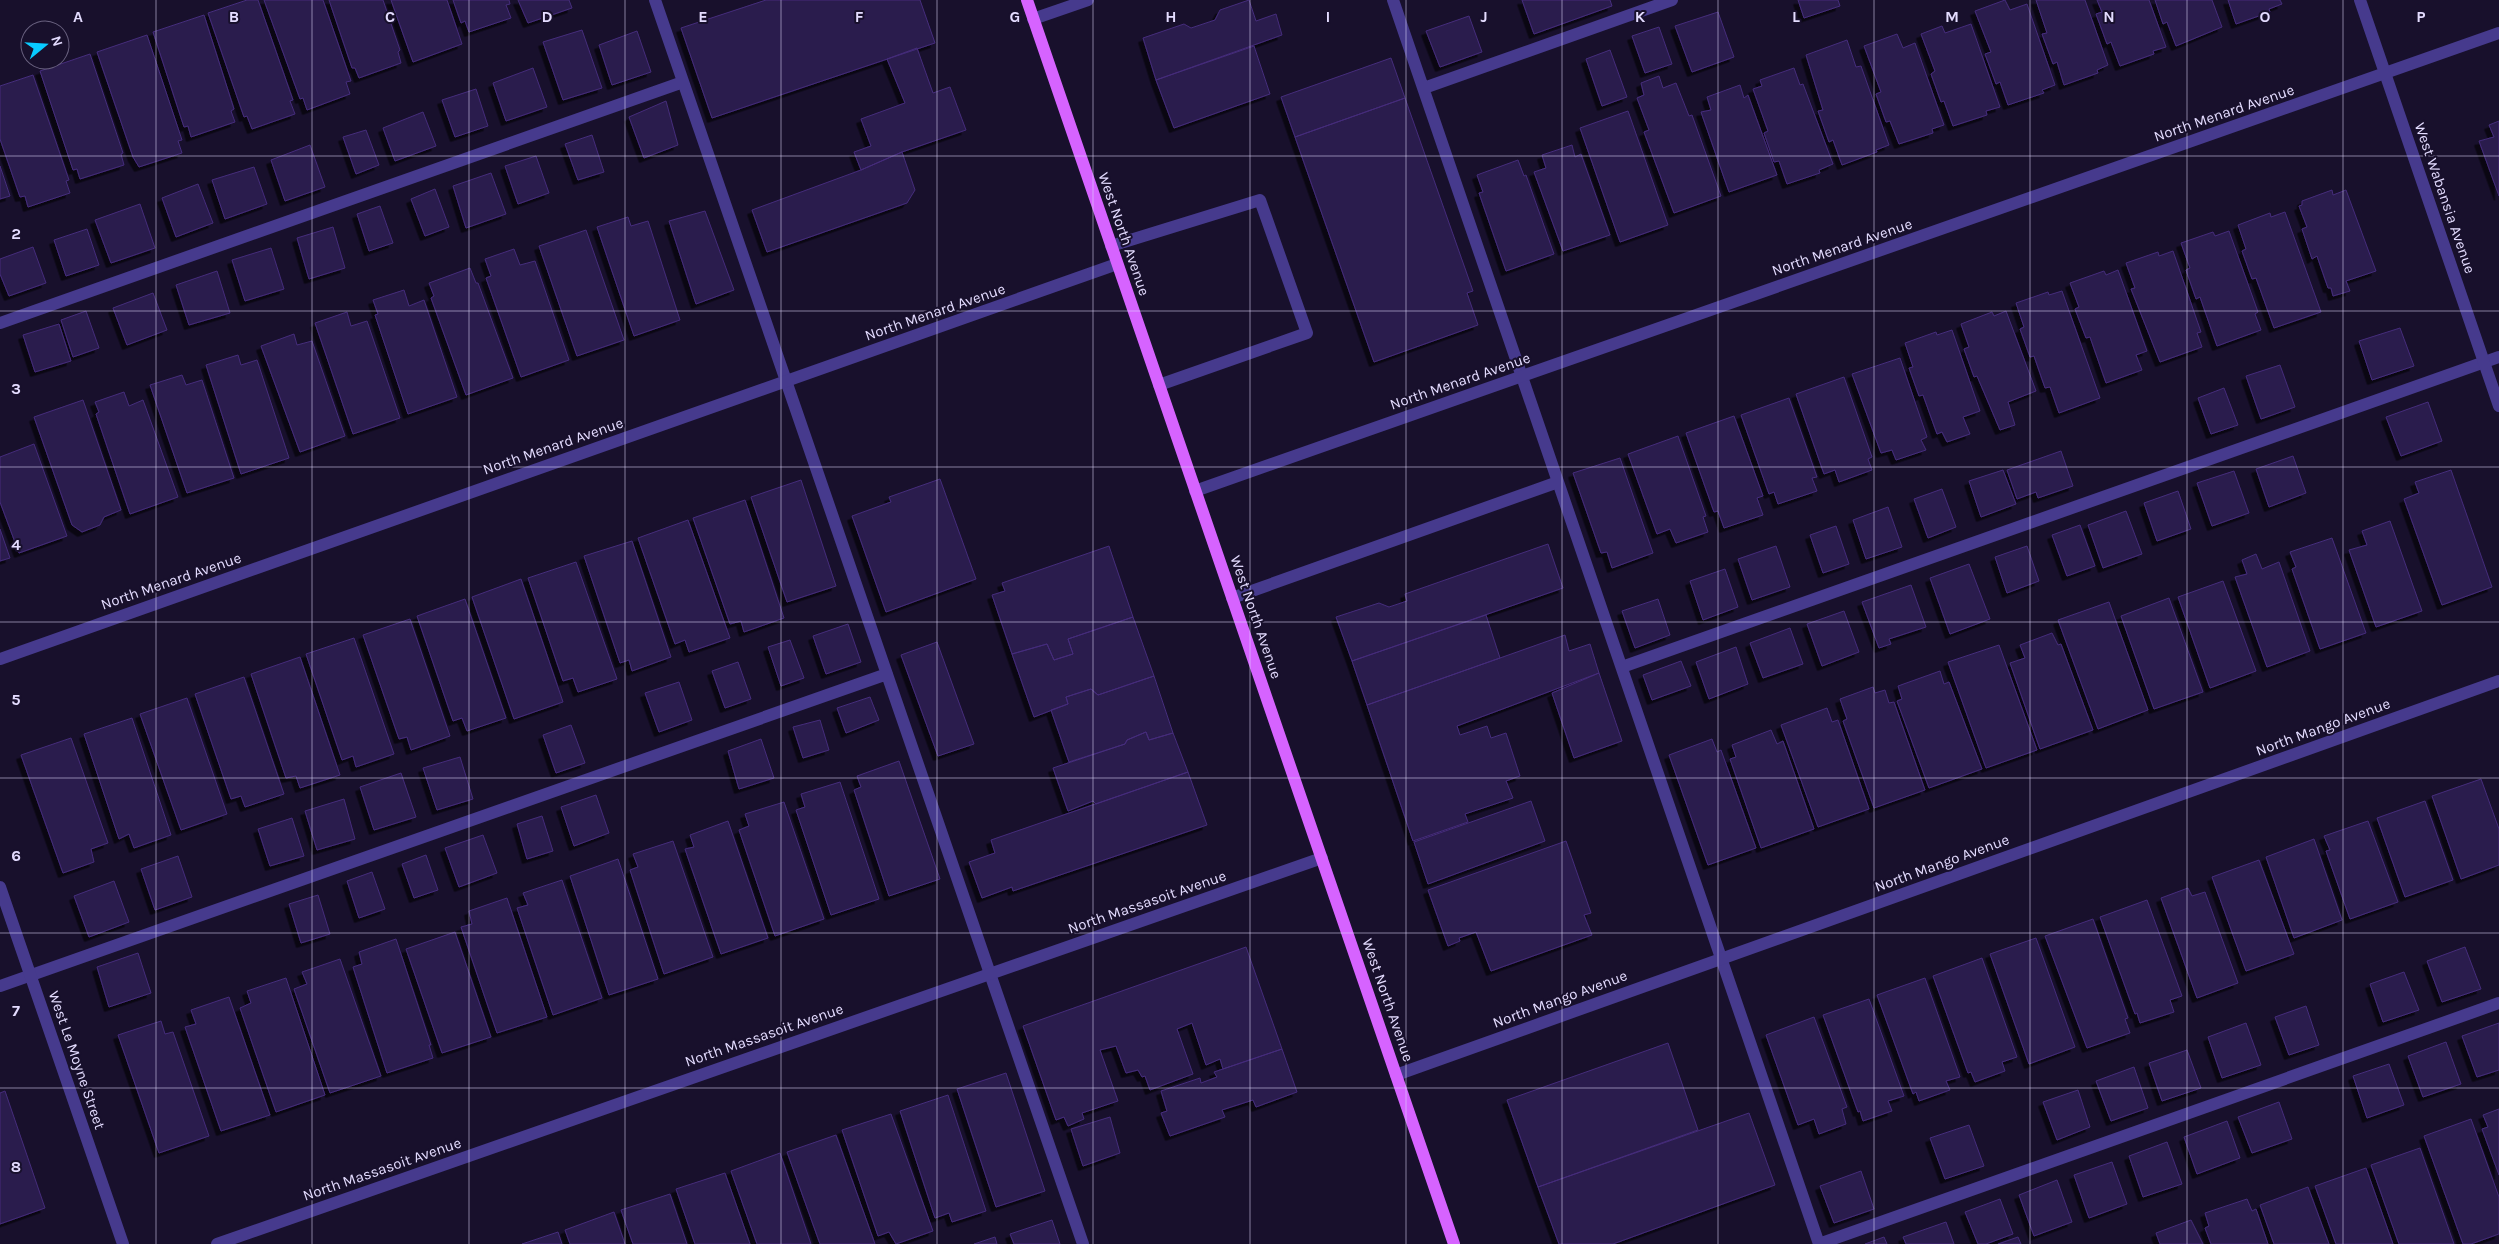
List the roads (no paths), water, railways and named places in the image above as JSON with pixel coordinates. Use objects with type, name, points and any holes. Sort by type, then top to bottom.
[{"type":"main road","name":"West North Avenue","points":[[1027,0],[1454,1244]]},
{"type":"street","points":[[655,0],[1082,1244]]},
{"type":"street","points":[[1033,19],[1088,0]]},
{"type":"street","points":[[1393,0],[1819,1244],[2499,1003]]},
{"type":"street","points":[[1424,88],[1672,0]]},
{"type":"street","name":"West Wabansia Avenue","points":[[2360,0],[2499,406]]},
{"type":"street","name":"North Menard Avenue","points":[[1195,491],[2499,33]]},
{"type":"street","points":[[0,323],[684,82]]},
{"type":"street","points":[[1111,246],[1260,200],[1307,333],[1159,385]]},
{"type":"street","name":"North Menard Avenue","points":[[0,659],[1117,264]]},
{"type":"street","points":[[1622,666],[2499,356]]},
{"type":"street","points":[[1232,598],[1558,482]]},
{"type":"street","points":[[0,986],[887,674]]},
{"type":"street","name":"North Mango Avenue","points":[[1396,1075],[2499,681]]},
{"type":"street","name":"North Massasoit Avenue","points":[[217,1244],[1322,858]]},
{"type":"street","name":"West Le Moyne Street","points":[[0,887],[123,1244]]}]
